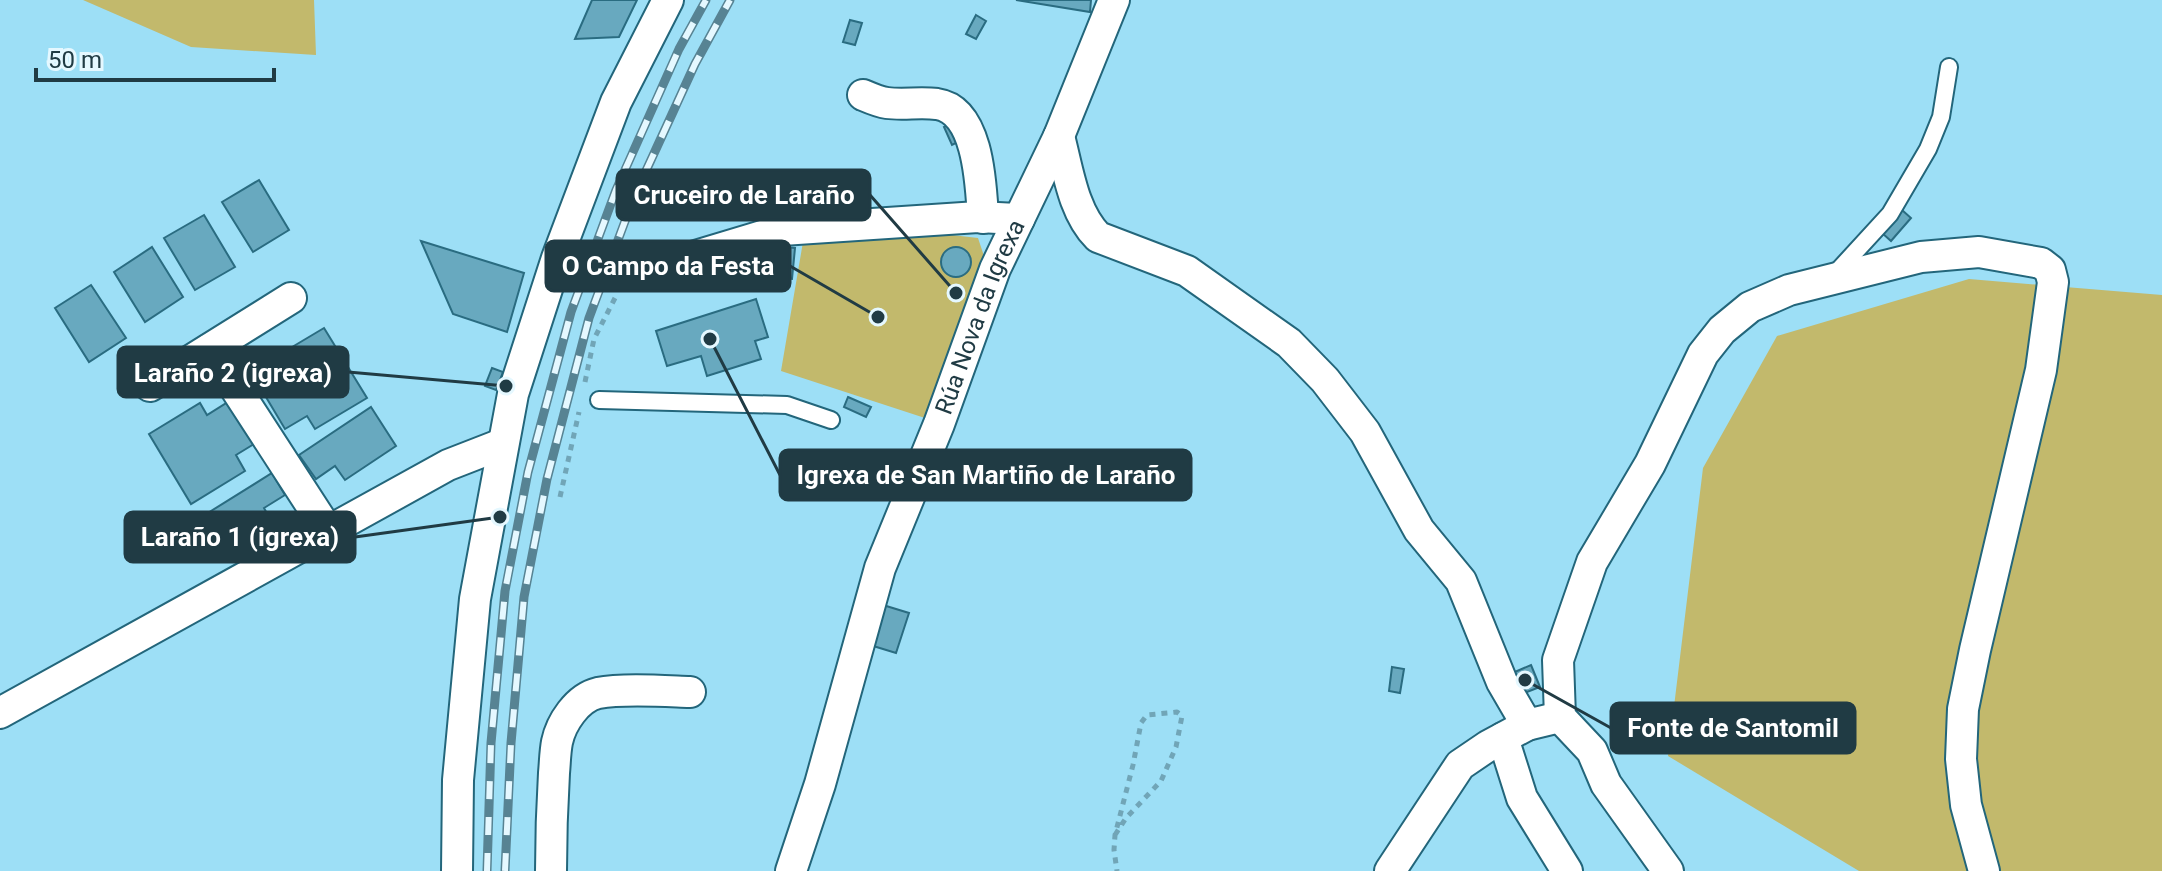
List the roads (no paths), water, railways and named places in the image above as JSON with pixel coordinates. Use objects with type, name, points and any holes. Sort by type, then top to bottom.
[{"type":"street","points":[[457,871],[458,780],[475,599],[513,394],[557,258],[616,102],[668,0]]},
{"type":"street","name":"Rúa Nova da Igrexa","points":[[791,871],[820,784],[880,568],[939,424],[995,269],[1059,136],[1114,0]]},
{"type":"street","points":[[863,95],[885,103],[950,107],[961,119],[973,144],[980,170],[983,218]]},
{"type":"street","points":[[1059,136],[1081,214],[1098,237],[1187,271],[1289,343],[1325,380],[1365,432],[1419,530],[1461,581],[1502,682],[1515,731],[1522,798],[1567,871]]},
{"type":"street","points":[[628,273],[782,230],[983,218],[1019,219]]},
{"type":"street","points":[[1668,871],[1606,784],[1592,751],[1560,717],[1558,660],[1592,562],[1650,464],[1703,354],[1722,330],[1750,307],[1789,290],[1921,257],[1979,252],[2041,263],[2050,270],[2053,282],[2041,370],[1963,709],[1961,759],[1966,805],[1984,871]]},
{"type":"street","points":[[150,386],[291,298]]},
{"type":"street","points":[[210,349],[328,531]]},
{"type":"street","points":[[0,713],[448,465],[502,444]]},
{"type":"street","points":[[551,871],[556,744],[570,714],[582,701],[597,693],[690,692]]},
{"type":"street","points":[[1390,871],[1460,765],[1515,731],[1560,717]]},
{"type":"lane","points":[[1830,279],[1890,214],[1928,149],[1941,117],[1949,67]]},
{"type":"lane","points":[[591,399],[787,405],[831,420]]},
{"type":"railway","points":[[487,871],[491,743],[505,591],[528,472],[571,312],[616,190],[679,49],[706,0]]},
{"type":"railway","points":[[505,871],[511,743],[524,597],[547,479],[589,318],[634,197],[695,64],[730,0]]},
{"type":"place","name":"Cruceiro de Laraño","points":[[956,293]]},
{"type":"place","name":"O Campo da Festa","points":[[878,317]]},
{"type":"place","name":"Igrexa de San Martiño de Laraño","points":[[710,339]]},
{"type":"place","name":"Laraño 2 (igrexa)","points":[[506,386]]},
{"type":"place","name":"Laraño 1 (igrexa)","points":[[500,517]]},
{"type":"place","name":"Fonte de Santomil","points":[[1525,680]]}]
